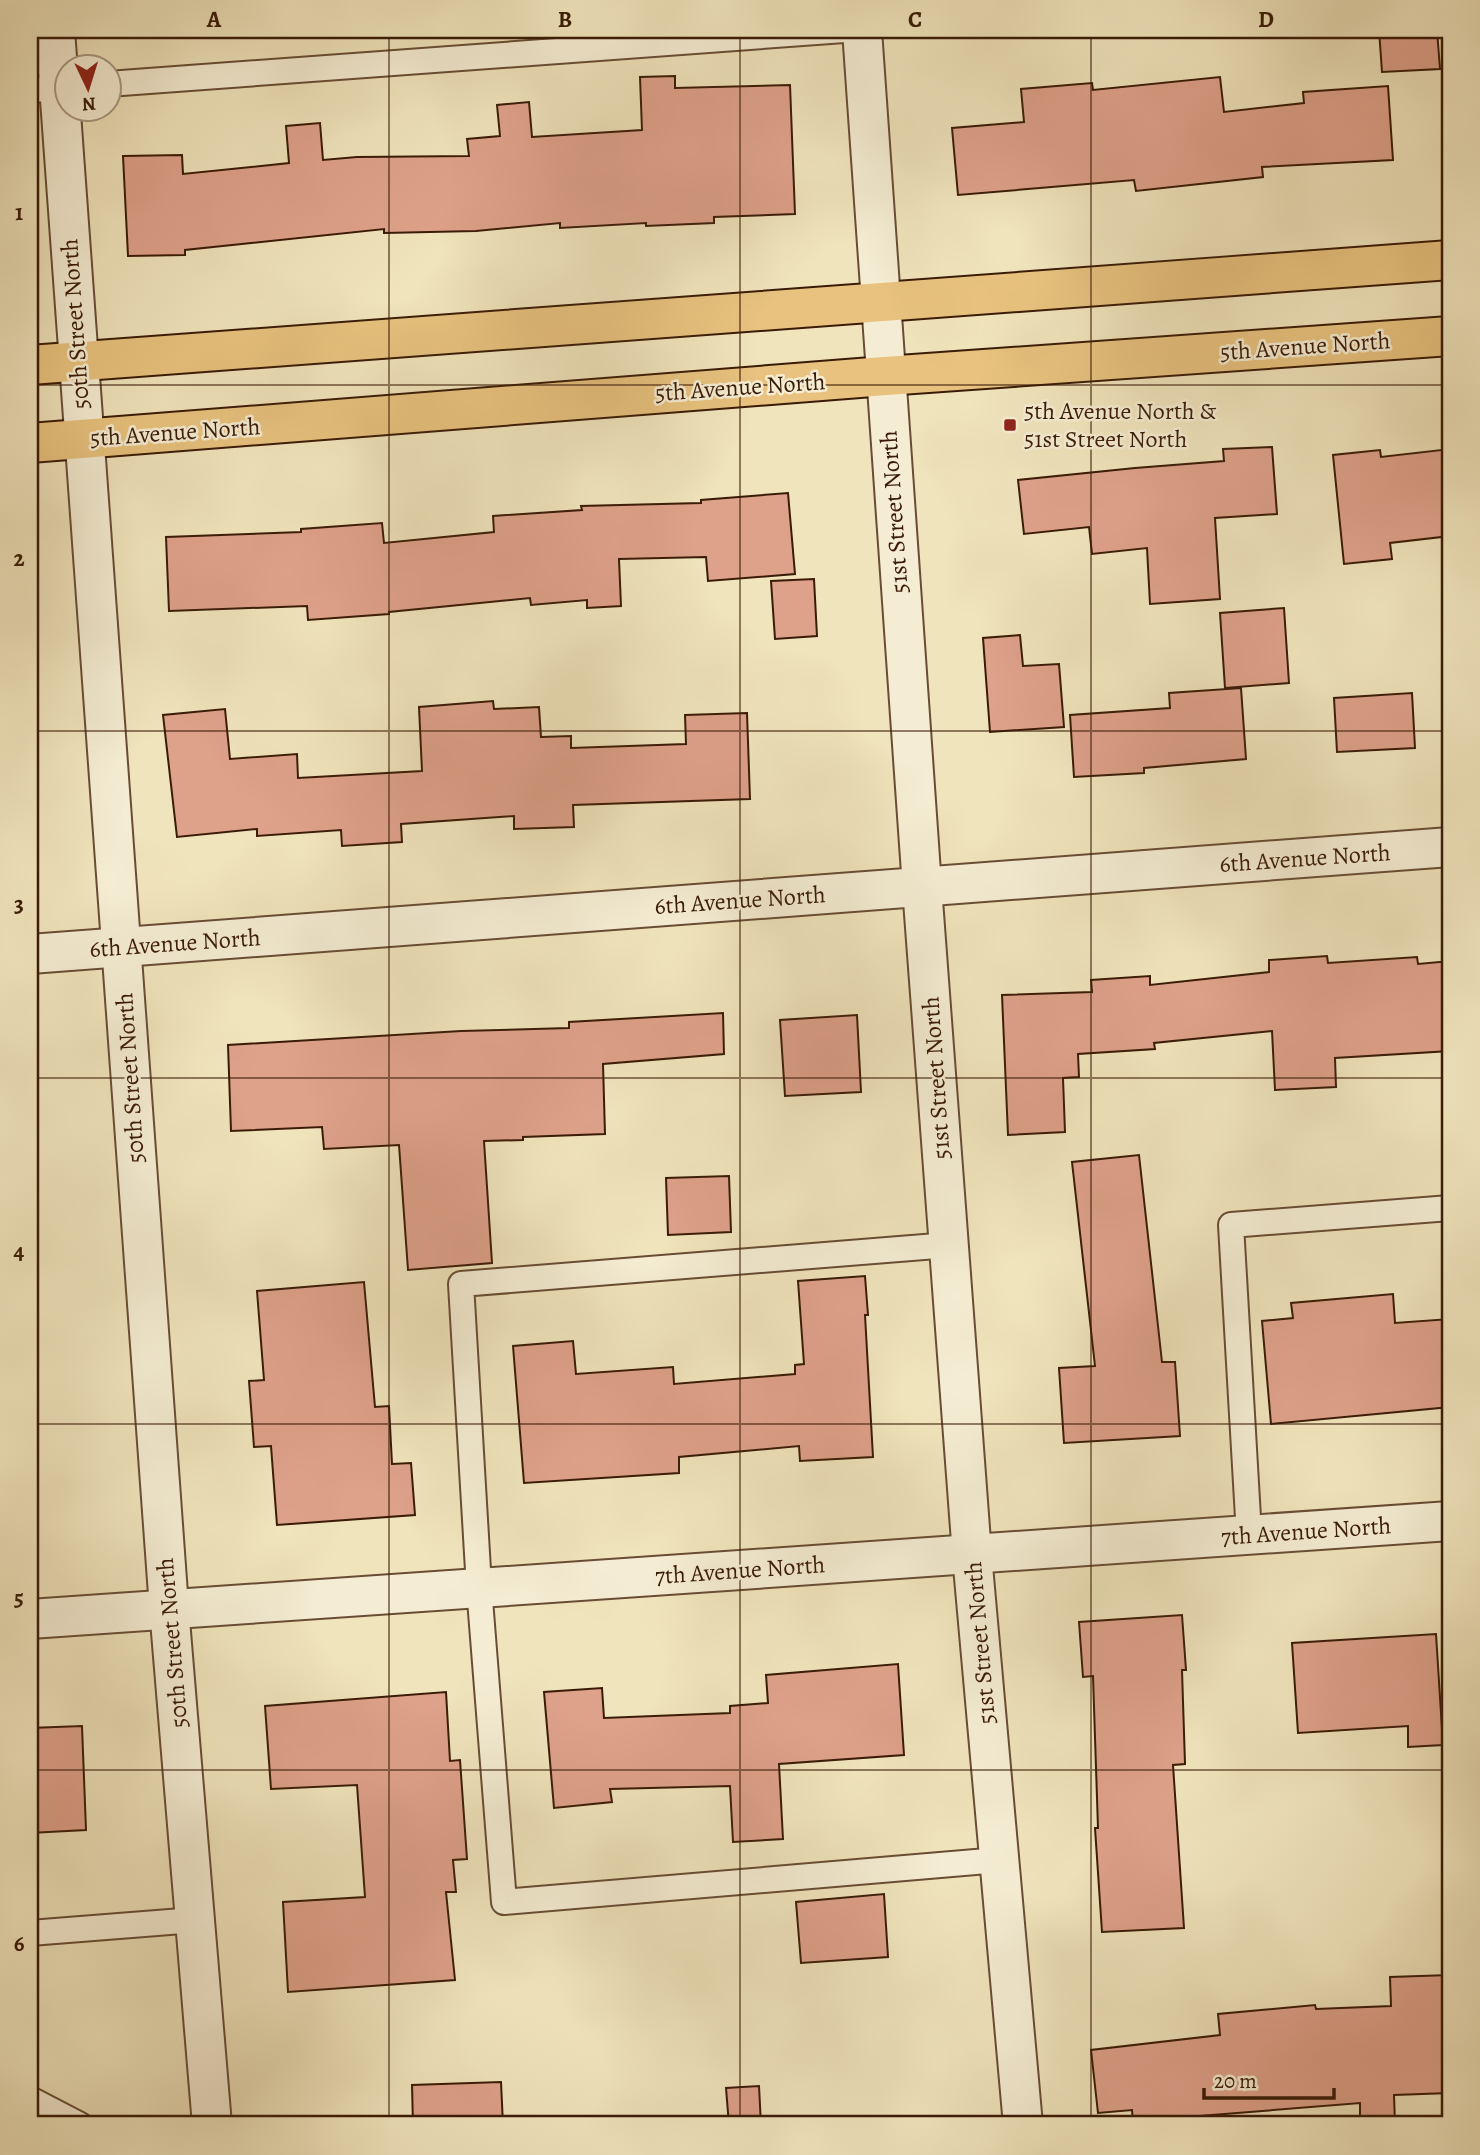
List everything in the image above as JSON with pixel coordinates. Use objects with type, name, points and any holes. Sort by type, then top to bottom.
[{"type":"main road","points":[[30,365],[1450,260]]},
{"type":"main road","name":"5th Avenue North","points":[[30,443],[1450,335]]},
{"type":"street","name":"50th Street North","points":[[54,52],[55,30]]},
{"type":"street","name":"51st Street North","points":[[862,30],[948,1245],[972,1555],[1023,2125]]},
{"type":"street","name":"50th Street North","points":[[55,122],[78,361],[169,1608],[212,2125]]},
{"type":"street","name":"6th Avenue North","points":[[30,954],[1450,847]]},
{"type":"street","name":"7th Avenue North","points":[[30,1619],[1450,1521]]},
{"type":"lane","points":[[122,84],[844,30]]},
{"type":"lane","points":[[1249,1535],[1231,1225],[1450,1208]]},
{"type":"lane","points":[[948,1245],[461,1284],[479,1587],[504,1902],[999,1860]]},
{"type":"lane","points":[[30,1933],[195,1920]]},
{"type":"lane","points":[[30,2099],[80,2125]]},
{"type":"building","points":[[1379,30],[1437,30],[1440,69],[1382,72]]},
{"type":"building","points":[[675,76],[675,88],[790,85],[795,214],[714,217],[714,223],[646,226],[646,223],[560,228],[560,223],[476,231],[384,233],[384,229],[185,250],[185,255],[128,256],[123,156],[182,155],[183,174],[289,163],[286,126],[320,123],[323,160],[469,156],[467,139],[500,136],[497,105],[529,102],[532,137],[642,130],[640,77]]},
{"type":"building","points":[[1220,77],[1224,112],[1304,103],[1303,92],[1388,86],[1393,160],[1262,167],[1263,177],[1136,191],[1134,180],[958,195],[952,128],[1024,122],[1021,89],[1092,83],[1093,90]]},
{"type":"building","points":[[1272,447],[1277,514],[1215,518],[1220,599],[1150,604],[1147,548],[1092,554],[1089,527],[1024,534],[1018,480],[1224,461],[1223,449]]},
{"type":"building","points":[[1450,449],[1450,536],[1390,543],[1392,559],[1344,564],[1333,455],[1380,450],[1381,457]]},
{"type":"building","points":[[788,493],[795,574],[708,581],[706,557],[619,559],[621,606],[587,608],[587,600],[531,605],[530,598],[308,620],[307,606],[169,611],[166,537],[301,532],[301,529],[382,523],[384,543],[494,532],[493,516],[582,510],[581,506],[701,503],[701,500]]},
{"type":"building","points":[[814,579],[817,636],[775,639],[771,581]]},
{"type":"building","points":[[1284,608],[1289,683],[1225,688],[1220,613]]},
{"type":"building","points":[[1020,635],[1023,666],[1059,664],[1064,727],[990,732],[983,638]]},
{"type":"building","points":[[1241,688],[1246,759],[1144,768],[1144,773],[1074,777],[1070,715],[1170,708],[1169,693]]},
{"type":"building","points":[[1412,693],[1415,748],[1337,752],[1334,698]]},
{"type":"building","points":[[493,701],[494,709],[539,707],[541,737],[571,736],[571,748],[686,744],[685,715],[747,713],[750,799],[573,805],[574,827],[514,829],[514,816],[401,824],[402,842],[342,846],[341,830],[257,836],[257,829],[177,837],[163,715],[225,709],[230,759],[297,754],[298,778],[422,771],[419,707]]},
{"type":"building","points":[[1327,956],[1328,963],[1417,957],[1418,964],[1450,961],[1450,1051],[1335,1058],[1336,1087],[1275,1090],[1272,1031],[1154,1043],[1155,1049],[1078,1054],[1079,1077],[1063,1078],[1065,1132],[1008,1135],[1002,995],[1092,992],[1091,980],[1150,976],[1150,985],[1269,972],[1269,960]]},
{"type":"building","points":[[723,1013],[724,1054],[603,1064],[605,1134],[484,1141],[492,1263],[408,1270],[399,1145],[324,1149],[322,1127],[231,1131],[228,1045],[461,1031],[569,1028],[569,1022]]},
{"type":"building","points":[[857,1015],[861,1092],[785,1096],[780,1020]]},
{"type":"building","points":[[1139,1155],[1162,1362],[1175,1362],[1180,1436],[1064,1443],[1059,1368],[1095,1366],[1072,1162]]},
{"type":"building","points":[[729,1176],[731,1232],[668,1235],[666,1178]]},
{"type":"building","points":[[865,1276],[873,1457],[800,1461],[799,1446],[679,1457],[679,1473],[524,1483],[513,1346],[573,1341],[576,1374],[673,1367],[674,1384],[795,1374],[795,1365],[804,1364],[798,1281]]},
{"type":"building","points":[[364,1282],[375,1407],[389,1406],[392,1464],[411,1463],[415,1515],[277,1525],[271,1446],[254,1447],[249,1381],[264,1380],[257,1291]]},
{"type":"building","points":[[1393,1294],[1395,1323],[1450,1319],[1450,1407],[1271,1424],[1262,1321],[1293,1318],[1291,1303]]},
{"type":"building","points":[[1182,1615],[1186,1670],[1182,1670],[1185,1764],[1173,1765],[1184,1928],[1102,1932],[1095,1828],[1098,1828],[1093,1676],[1083,1677],[1079,1622]]},
{"type":"building","points":[[1436,1634],[1443,1745],[1408,1747],[1408,1726],[1298,1733],[1292,1643]]},
{"type":"building","points":[[898,1664],[904,1755],[779,1764],[783,1839],[733,1842],[730,1786],[610,1789],[612,1802],[554,1808],[544,1692],[602,1688],[604,1718],[730,1713],[730,1706],[768,1703],[766,1675]]},
{"type":"building","points":[[446,1692],[450,1761],[460,1760],[467,1859],[453,1860],[456,1892],[446,1892],[455,1980],[288,1992],[283,1902],[365,1897],[357,1785],[271,1789],[265,1706]]},
{"type":"building","points":[[82,1726],[86,1830],[30,1833],[30,1728]]},
{"type":"building","points":[[884,1894],[888,1957],[801,1963],[796,1902]]},
{"type":"building","points":[[1450,1975],[1450,2093],[1394,2095],[1395,2124],[1360,2125],[1360,2103],[1200,2116],[1201,2125],[1133,2125],[1132,2110],[1098,2113],[1091,2050],[1220,2035],[1218,2014],[1315,2005],[1316,2009],[1391,2006],[1390,1977]]},
{"type":"building","points":[[501,2082],[503,2125],[413,2125],[412,2085]]},
{"type":"building","points":[[759,2086],[761,2125],[729,2125],[726,2088]]},
{"type":"place","name":"5th Avenue North & 51st Street North","points":[[1010,425]]}]
